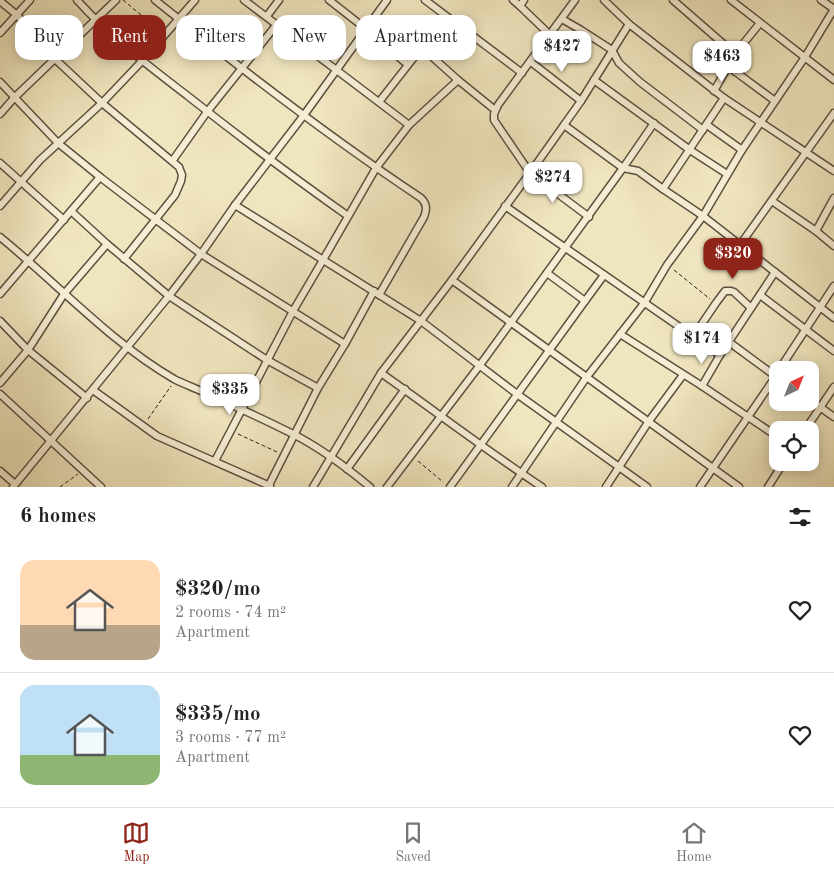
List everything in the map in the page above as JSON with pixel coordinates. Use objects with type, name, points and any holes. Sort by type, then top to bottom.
[{"type":"street","points":[[0,1],[16,15],[30,0]]},
{"type":"street","points":[[77,0],[93,18]]},
{"type":"street","points":[[102,15],[116,0]]},
{"type":"street","points":[[155,0],[176,17]]},
{"type":"street","points":[[182,15],[195,0]]},
{"type":"street","points":[[244,0],[273,21]]},
{"type":"street","points":[[267,16],[279,0]]},
{"type":"street","points":[[329,0],[356,21]]},
{"type":"street","points":[[376,15],[387,0]]},
{"type":"street","points":[[425,0],[522,73]]},
{"type":"street","points":[[513,0],[550,35]]},
{"type":"street","points":[[520,6],[524,0]]},
{"type":"street","points":[[575,0],[496,110],[494,120],[530,173],[589,217]]},
{"type":"street","points":[[604,0],[629,24],[714,91],[834,171]]},
{"type":"street","points":[[673,0],[735,54]]},
{"type":"street","points":[[731,0],[834,80]]},
{"type":"street","points":[[512,487],[586,378],[645,302],[667,265],[703,216],[760,122],[805,56],[834,9],[821,0]]},
{"type":"street","points":[[0,33],[15,16]]},
{"type":"street","points":[[562,19],[612,50],[619,63],[640,82],[742,150]]},
{"type":"street","points":[[166,33],[176,21]]},
{"type":"street","points":[[714,91],[735,54],[760,23]]},
{"type":"street","points":[[83,33],[93,24]]},
{"type":"street","points":[[313,487],[381,373],[530,173],[581,101],[629,24]]},
{"type":"street","points":[[173,160],[207,112],[273,29]]},
{"type":"street","points":[[0,471],[14,486],[169,296],[356,43]]},
{"type":"street","points":[[379,102],[416,53],[424,51],[496,110]]},
{"type":"street","points":[[0,114],[54,60]]},
{"type":"street","points":[[56,60],[102,103],[173,160],[182,174],[180,187],[124,259]]},
{"type":"street","points":[[93,390],[157,436],[269,486],[318,388],[424,217],[426,207],[421,198],[376,168],[230,60]]},
{"type":"street","points":[[323,60],[409,125]]},
{"type":"street","points":[[402,60],[407,64]]},
{"type":"street","points":[[0,206],[58,143],[102,103],[142,61],[270,160],[348,216]]},
{"type":"street","points":[[530,62],[581,101]]},
{"type":"street","points":[[729,67],[775,101]]},
{"type":"street","points":[[215,461],[292,311],[376,168],[409,125],[458,80]]},
{"type":"street","points":[[594,80],[690,150],[728,174]]},
{"type":"street","points":[[0,82],[58,143],[156,220],[201,254],[345,344]]},
{"type":"street","points":[[663,189],[724,98]]},
{"type":"street","points":[[740,245],[834,113]]},
{"type":"street","points":[[387,487],[480,366],[589,217],[654,124]]},
{"type":"street","points":[[564,125],[624,168],[638,171],[703,216],[834,318]]},
{"type":"street","points":[[0,163],[64,220]]},
{"type":"street","points":[[0,294],[100,177]]},
{"type":"street","points":[[816,231],[834,198]]},
{"type":"street","points":[[772,201],[816,231],[834,246]]},
{"type":"street","points":[[235,205],[421,320],[556,423],[647,487]]},
{"type":"street","points":[[505,206],[720,355]]},
{"type":"street","points":[[71,211],[124,259],[169,296],[267,360],[318,388]]},
{"type":"street","points":[[0,237],[29,260],[64,294],[128,347],[176,380],[294,434],[348,468],[370,487]]},
{"type":"street","points":[[0,383],[28,350],[64,294],[107,244]]},
{"type":"street","points":[[702,386],[720,355],[775,272]]},
{"type":"street","points":[[547,273],[585,302]]},
{"type":"street","points":[[450,487],[604,274]]},
{"type":"street","points":[[452,280],[739,487]]},
{"type":"street","points":[[786,361],[834,286]]},
{"type":"street","points":[[694,337],[722,294],[728,290],[731,290],[751,308]]},
{"type":"street","points":[[760,295],[834,351]]},
{"type":"street","points":[[0,320],[28,350],[87,398]]},
{"type":"street","points":[[620,334],[769,431]]},
{"type":"street","points":[[729,342],[769,369]]},
{"type":"street","points":[[381,373],[442,415],[480,445],[542,487]]},
{"type":"street","points":[[606,487],[683,374]]},
{"type":"street","points":[[700,487],[769,386]]},
{"type":"street","points":[[811,421],[834,387]]},
{"type":"street","points":[[348,468],[404,389]]},
{"type":"street","points":[[0,394],[101,487]]},
{"type":"street","points":[[820,407],[834,417]]},
{"type":"street","points":[[768,487],[778,471]]},
{"type":"path","points":[[123,0],[142,15]]},
{"type":"path","points":[[667,265],[716,303]]},
{"type":"path","points":[[143,426],[176,380]]},
{"type":"path","points":[[230,430],[284,455]]},
{"type":"path","points":[[411,455],[450,487]]},
{"type":"path","points":[[60,487],[83,471]]}]
